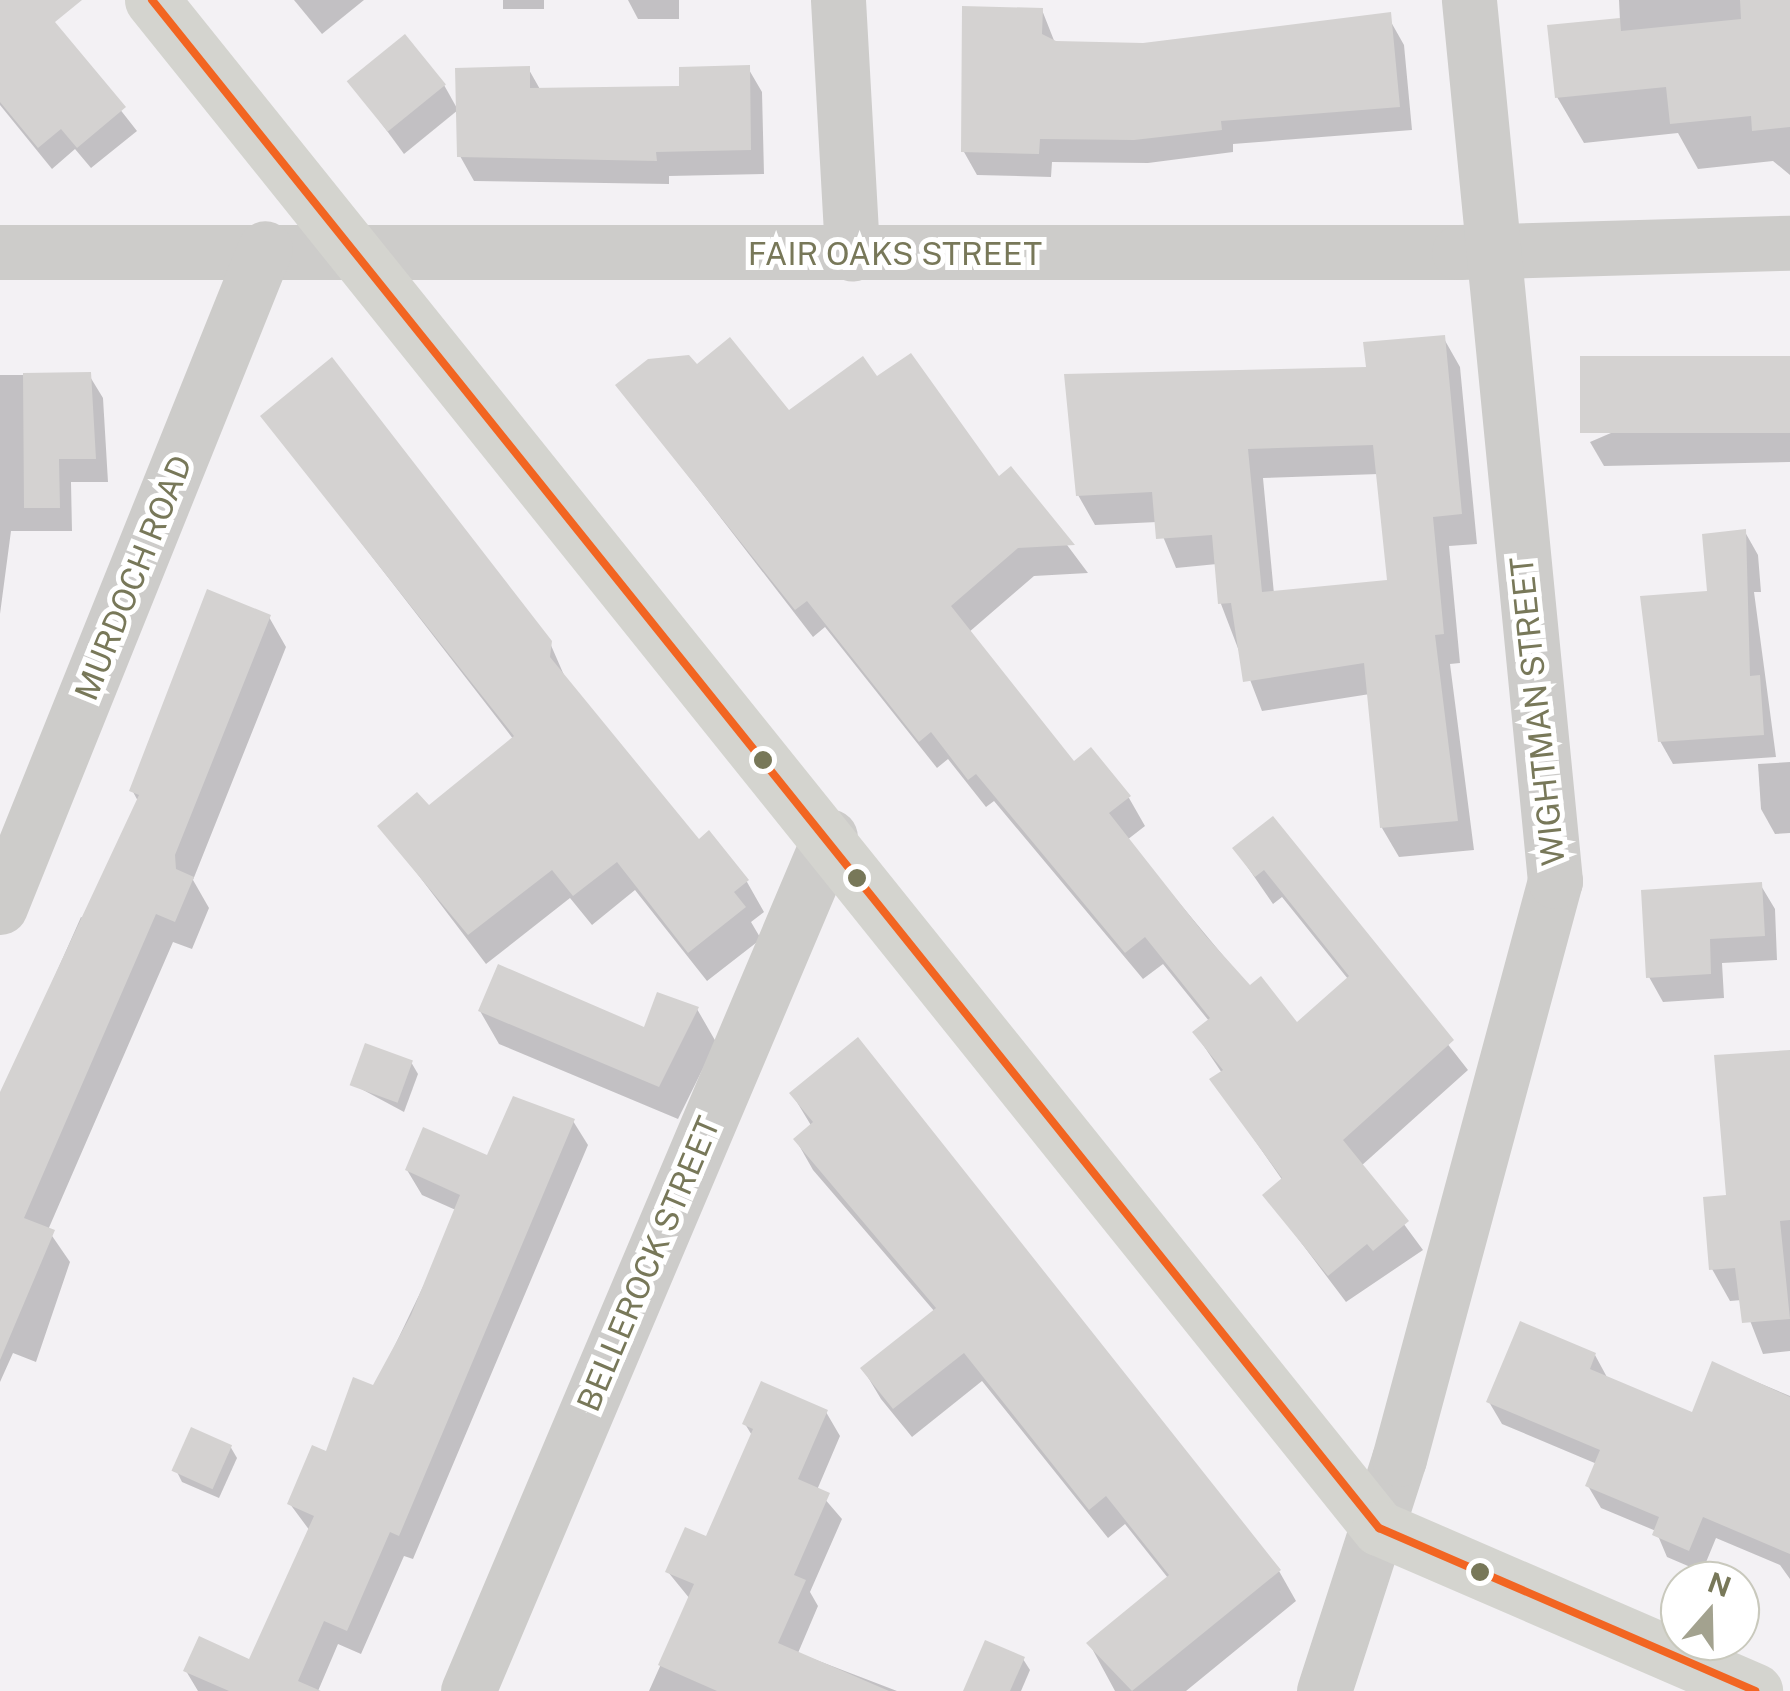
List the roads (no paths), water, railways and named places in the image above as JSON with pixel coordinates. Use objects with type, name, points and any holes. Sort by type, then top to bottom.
[{"type":"main road","points":[[152,0],[830,836],[1379,1528],[1754,1691]]},
{"type":"street","points":[[838,0],[852,254]]},
{"type":"street","name":"WIGHTMAN STREET","points":[[1324,1691],[1379,1528],[1555,881],[1469,0]]},
{"type":"street","name":"FAIR OAKS STREET","points":[[0,252],[265,248],[357,254],[1493,251],[1790,243]]},
{"type":"street","name":"MURDOCH ROAD","points":[[0,907],[265,248]]},
{"type":"street","name":"BELLEROCK STREET","points":[[468,1691],[830,836]]}]
